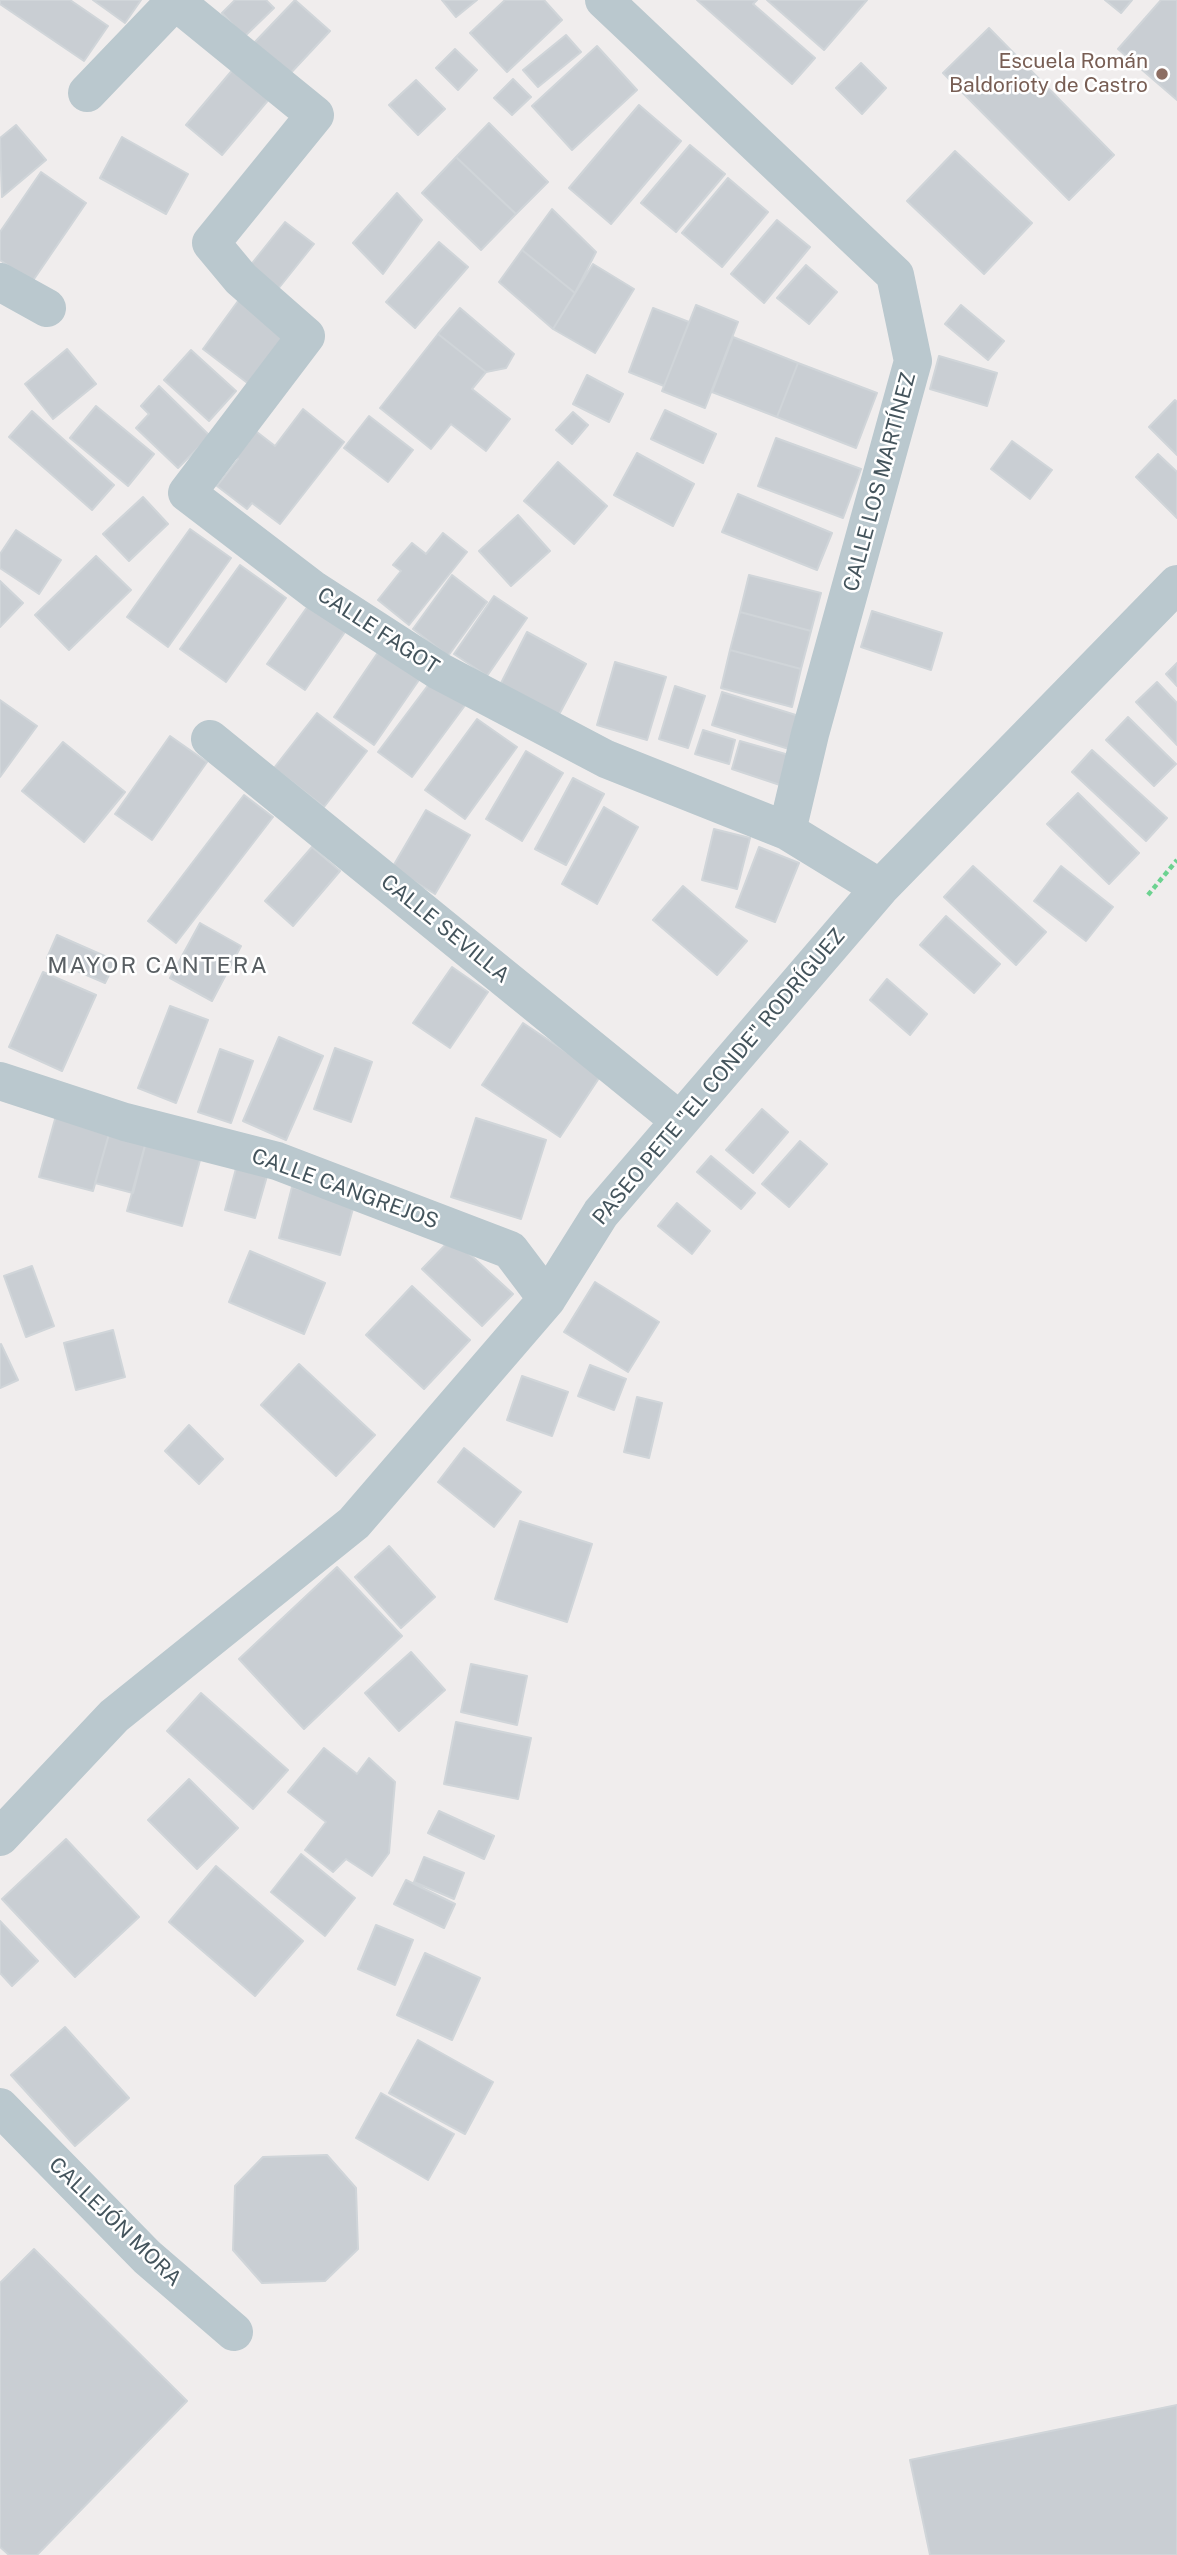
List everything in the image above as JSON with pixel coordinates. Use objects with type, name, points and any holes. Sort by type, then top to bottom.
[{"type":"street","name":"CALLE LOS MARTÍNEZ","points":[[604,0],[895,275],[909,333],[913,360],[810,734],[787,831]]},
{"type":"street","name":"CALLE FAGOT","points":[[87,93],[175,1],[315,114],[211,243],[241,279],[306,336],[187,493],[314,590],[439,671],[606,759],[787,831],[880,888]]},
{"type":"street","points":[[0,282],[47,308]]},
{"type":"street","name":"PASEO PETE \"EL CONDE\" RODRÍGUEZ","points":[[0,1837],[114,1716],[354,1523],[547,1299],[601,1213],[880,888],[1177,584]]},
{"type":"street","name":"CALLE SEVILLA","points":[[210,739],[679,1120]]},
{"type":"street","name":"CALLE CANGREJOS","points":[[0,1081],[125,1122],[277,1161],[510,1250],[547,1299]]},
{"type":"street","name":"CALLEJÓN MORA","points":[[0,2107],[147,2257],[234,2332]]},
{"type":"path","points":[[1148,895],[1177,860]]},
{"type":"building","points":[[0,0],[70,0],[108,26],[84,61],[0,4]]},
{"type":"building","points":[[93,0],[141,0],[125,23]]},
{"type":"building","points":[[235,0],[266,0],[274,8],[244,37],[222,13]]},
{"type":"building","points":[[295,0],[330,31],[287,77],[253,44]]},
{"type":"building","points":[[442,0],[477,0],[456,17]]},
{"type":"building","points":[[505,0],[544,0],[562,20],[507,72],[470,33]]},
{"type":"building","points":[[697,0],[757,0],[753,4],[815,58],[792,84]]},
{"type":"building","points":[[767,0],[867,0],[824,50]]},
{"type":"building","name":"Escuela Román Baldorioty de Castro","points":[[1105,0],[1132,0],[1121,13]]},
{"type":"building","name":"Escuela Román Baldorioty de Castro","points":[[1161,0],[1177,0],[1177,100],[1118,49]]},
{"type":"building","points":[[989,28],[1114,155],[1069,200],[943,73]]},
{"type":"building","points":[[566,35],[581,52],[538,87],[523,70]]},
{"type":"building","points":[[597,46],[637,90],[572,150],[532,106]]},
{"type":"building","points":[[455,49],[477,70],[458,90],[436,68]]},
{"type":"building","points":[[240,61],[275,92],[222,155],[186,125]]},
{"type":"building","points":[[861,63],[886,88],[862,114],[836,88]]},
{"type":"building","points":[[513,79],[531,97],[512,115],[494,98]]},
{"type":"building","points":[[416,80],[445,109],[418,135],[389,105]]},
{"type":"building","points":[[639,105],[681,141],[611,224],[569,188]]},
{"type":"building","points":[[489,123],[548,182],[516,214],[456,157]]},
{"type":"building","points":[[16,125],[46,160],[2,197],[0,138]]},
{"type":"building","points":[[122,137],[188,174],[166,214],[100,178]]},
{"type":"building","points":[[690,145],[725,174],[676,232],[641,203]]},
{"type":"building","points":[[955,151],[1032,223],[984,274],[907,201]]},
{"type":"building","points":[[456,157],[516,214],[481,250],[422,193]]},
{"type":"building","points":[[41,172],[86,203],[32,282],[0,260],[0,232]]},
{"type":"building","points":[[728,178],[768,212],[722,267],[682,233]]},
{"type":"building","points":[[397,193],[422,220],[383,274],[353,243]]},
{"type":"building","points":[[552,209],[596,252],[575,293],[522,250]]},
{"type":"building","points":[[777,220],[810,247],[764,303],[731,274]]},
{"type":"building","points":[[285,222],[314,244],[274,294],[245,272]]},
{"type":"building","points":[[439,242],[468,267],[415,328],[386,302]]},
{"type":"building","points":[[522,250],[575,293],[553,329],[499,282]]},
{"type":"building","points":[[593,264],[634,289],[595,353],[553,329]]},
{"type":"building","points":[[806,265],[837,292],[809,324],[777,298]]},
{"type":"building","points":[[241,297],[293,336],[254,388],[203,349]]},
{"type":"building","points":[[696,305],[738,322],[705,408],[662,391]]},
{"type":"building","points":[[961,305],[1004,341],[988,360],[945,324]]},
{"type":"building","points":[[460,308],[514,354],[506,368],[486,372],[438,334]]},
{"type":"building","points":[[653,308],[689,322],[664,386],[629,372]]},
{"type":"building","points":[[438,334],[486,372],[472,389],[510,419],[486,451],[451,424],[431,449],[380,408]]},
{"type":"building","points":[[733,337],[798,363],[777,417],[712,392]]},
{"type":"building","points":[[67,349],[96,384],[53,419],[25,384]]},
{"type":"building","points":[[191,350],[236,391],[209,421],[164,380]]},
{"type":"building","points":[[939,356],[997,373],[987,406],[930,389]]},
{"type":"building","points":[[798,363],[877,393],[856,448],[777,417]]},
{"type":"building","points":[[587,375],[623,394],[609,422],[573,404]]},
{"type":"building","points":[[159,386],[210,436],[178,468],[136,428],[149,414],[141,406]]},
{"type":"building","points":[[1175,400],[1177,402],[1177,455],[1149,427]]},
{"type":"building","points":[[96,406],[154,454],[128,486],[70,438]]},
{"type":"building","points":[[303,409],[344,442],[280,524],[252,503],[247,509],[217,486],[238,459],[233,454],[253,429],[275,446]]},
{"type":"building","points":[[665,410],[716,434],[703,463],[651,439]]},
{"type":"building","points":[[32,411],[114,485],[92,510],[9,437]]},
{"type":"building","points":[[573,412],[588,425],[572,444],[556,430]]},
{"type":"building","points":[[369,416],[413,450],[388,482],[344,448]]},
{"type":"building","points":[[776,438],[861,469],[843,518],[758,486]]},
{"type":"building","points":[[1012,441],[1052,470],[1030,499],[991,469]]},
{"type":"building","points":[[637,453],[694,484],[673,526],[614,495]]},
{"type":"building","points":[[1158,454],[1177,472],[1177,518],[1136,477]]},
{"type":"building","points":[[558,462],[607,506],[574,544],[524,501]]},
{"type":"building","points":[[738,494],[832,533],[817,570],[722,532]]},
{"type":"building","points":[[143,497],[168,524],[129,561],[103,534]]},
{"type":"building","points":[[518,515],[550,551],[511,586],[479,551]]},
{"type":"building","points":[[190,529],[231,558],[168,647],[127,617]]},
{"type":"building","points":[[16,530],[61,560],[39,594],[0,568],[0,554]]},
{"type":"building","points":[[443,533],[467,552],[409,625],[378,600],[401,571],[393,565],[412,543],[426,554]]},
{"type":"building","points":[[96,556],[131,590],[69,650],[35,615]]},
{"type":"building","points":[[240,565],[286,598],[226,682],[180,649]]},
{"type":"building","points":[[452,575],[487,602],[448,656],[413,629]]},
{"type":"building","points":[[749,575],[821,593],[811,631],[740,612]]},
{"type":"building","points":[[0,581],[23,603],[0,627]]},
{"type":"building","points":[[494,596],[527,618],[487,676],[454,654]]},
{"type":"building","points":[[310,603],[347,629],[305,690],[267,664]]},
{"type":"building","points":[[872,611],[942,633],[931,670],[861,647]]},
{"type":"building","points":[[740,612],[811,631],[801,669],[730,650]]},
{"type":"building","points":[[527,632],[586,664],[555,722],[497,691]]},
{"type":"building","points":[[381,648],[421,677],[374,745],[334,717]]},
{"type":"building","points":[[730,650],[801,669],[792,707],[721,688]]},
{"type":"building","points":[[615,662],[666,677],[647,740],[597,725]]},
{"type":"building","points":[[1177,663],[1177,686],[1166,674]]},
{"type":"building","points":[[432,680],[466,704],[412,777],[378,752]]},
{"type":"building","points":[[1157,682],[1177,703],[1177,745],[1136,702]]},
{"type":"building","points":[[675,686],[705,696],[688,748],[659,739]]},
{"type":"building","points":[[722,692],[799,716],[789,749],[712,725]]},
{"type":"building","points":[[0,700],[37,726],[0,777]]},
{"type":"building","points":[[317,713],[367,751],[324,807],[274,768]]},
{"type":"building","points":[[1128,717],[1176,764],[1154,786],[1106,740]]},
{"type":"building","points":[[477,719],[517,747],[465,819],[425,790]]},
{"type":"building","points":[[703,730],[735,740],[729,764],[695,754]]},
{"type":"building","points":[[170,736],[207,762],[152,840],[115,814]]},
{"type":"building","points":[[740,741],[789,755],[780,785],[732,769]]},
{"type":"building","points":[[63,742],[125,792],[84,842],[22,791]]},
{"type":"building","points":[[1092,750],[1167,818],[1146,841],[1072,772]]},
{"type":"building","points":[[526,751],[563,773],[522,841],[486,819]]},
{"type":"building","points":[[573,778],[604,794],[566,865],[535,849]]},
{"type":"building","points":[[1078,793],[1139,853],[1109,884],[1047,824]]},
{"type":"building","points":[[244,795],[273,817],[176,943],[148,921]]},
{"type":"building","points":[[604,807],[638,827],[597,904],[562,884]]},
{"type":"building","points":[[426,810],[470,835],[435,894],[392,868]]},
{"type":"building","points":[[714,829],[750,838],[737,889],[702,880]]},
{"type":"building","points":[[312,847],[340,871],[293,926],[265,901]]},
{"type":"building","points":[[759,847],[799,863],[775,922],[736,907]]},
{"type":"building","points":[[973,866],[1046,932],[1016,965],[944,897]]},
{"type":"building","points":[[1061,866],[1113,907],[1086,941],[1034,901]]},
{"type":"building","points":[[683,886],[747,941],[717,975],[653,920]]},
{"type":"building","points":[[946,916],[1000,964],[974,993],[920,945]]},
{"type":"building","points":[[200,923],[241,946],[212,1001],[170,978]]},
{"type":"building","points":[[57,935],[116,961],[105,983],[47,958]]},
{"type":"building","points":[[452,967],[488,992],[450,1048],[413,1023]]},
{"type":"building","points":[[43,972],[96,995],[62,1071],[9,1047]]},
{"type":"building","points":[[887,979],[927,1014],[910,1035],[870,1000]]},
{"type":"building","points":[[170,1006],[208,1020],[176,1103],[138,1088]]},
{"type":"building","points":[[523,1023],[601,1075],[560,1137],[482,1085]]},
{"type":"building","points":[[279,1037],[323,1056],[286,1140],[243,1121]]},
{"type":"building","points":[[335,1048],[372,1062],[351,1122],[314,1109]]},
{"type":"building","points":[[220,1049],[253,1061],[231,1123],[198,1112]]},
{"type":"building","points":[[762,1109],[788,1132],[753,1173],[726,1150]]},
{"type":"building","points":[[57,1112],[111,1127],[93,1191],[39,1177]]},
{"type":"building","points":[[476,1118],[546,1140],[521,1219],[451,1197]]},
{"type":"building","points":[[111,1127],[147,1138],[133,1193],[95,1183]]},
{"type":"building","points":[[147,1138],[202,1153],[182,1226],[127,1211]]},
{"type":"building","points":[[800,1141],[827,1164],[789,1207],[762,1184]]},
{"type":"building","points":[[711,1156],[755,1193],[741,1209],[697,1172]]},
{"type":"building","points":[[238,1161],[269,1169],[255,1218],[225,1210]]},
{"type":"building","points":[[292,1187],[354,1205],[340,1255],[279,1238]]},
{"type":"building","points":[[677,1203],[710,1231],[692,1254],[658,1226]]},
{"type":"building","points":[[452,1238],[513,1294],[482,1326],[422,1269]]},
{"type":"building","points":[[250,1251],[325,1283],[304,1334],[229,1302]]},
{"type":"building","points":[[32,1266],[54,1326],[26,1337],[4,1276]]},
{"type":"building","points":[[595,1282],[659,1322],[628,1372],[564,1332]]},
{"type":"building","points":[[412,1286],[470,1340],[424,1389],[366,1335]]},
{"type":"building","points":[[113,1330],[125,1377],[76,1390],[64,1343]]},
{"type":"building","points":[[0,1345],[18,1380],[0,1388]]},
{"type":"building","points":[[299,1364],[375,1435],[336,1476],[261,1405]]},
{"type":"building","points":[[590,1365],[626,1379],[614,1410],[578,1396]]},
{"type":"building","points":[[522,1376],[568,1392],[552,1436],[507,1420]]},
{"type":"building","points":[[637,1397],[662,1403],[649,1458],[624,1452]]},
{"type":"building","points":[[189,1425],[223,1459],[199,1484],[165,1451]]},
{"type":"building","points":[[464,1448],[521,1492],[494,1527],[438,1482]]},
{"type":"building","points":[[520,1521],[592,1544],[567,1622],[495,1599]]},
{"type":"building","points":[[389,1546],[435,1597],[401,1628],[355,1577]]},
{"type":"building","points":[[337,1567],[402,1636],[304,1729],[239,1659]]},
{"type":"building","points":[[411,1652],[445,1690],[399,1731],[365,1693]]},
{"type":"building","points":[[471,1664],[527,1676],[517,1725],[461,1712]]},
{"type":"building","points":[[201,1693],[288,1770],[253,1809],[167,1731]]},
{"type":"building","points":[[456,1722],[531,1738],[518,1799],[444,1784]]},
{"type":"building","points":[[324,1748],[357,1774],[369,1758],[395,1782],[389,1853],[372,1876],[346,1859],[333,1872],[305,1850],[326,1822],[288,1792]]},
{"type":"building","points":[[189,1779],[238,1828],[197,1869],[148,1820]]},
{"type":"building","points":[[439,1811],[494,1836],[484,1859],[428,1833]]},
{"type":"building","points":[[66,1839],[139,1917],[75,1977],[2,1899]]},
{"type":"building","points":[[301,1854],[355,1898],[325,1936],[271,1892]]},
{"type":"building","points":[[424,1857],[464,1873],[454,1899],[414,1882]]},
{"type":"building","points":[[216,1866],[303,1941],[255,1996],[169,1922]]},
{"type":"building","points":[[406,1880],[455,1904],[444,1928],[394,1904]]},
{"type":"building","points":[[0,1921],[38,1961],[12,1986],[0,1973]]},
{"type":"building","points":[[376,1925],[413,1940],[395,1985],[358,1969]]},
{"type":"building","points":[[425,1953],[480,1978],[452,2040],[397,2015]]},
{"type":"building","points":[[65,2027],[129,2098],[75,2146],[11,2075]]},
{"type":"building","points":[[418,2040],[493,2082],[465,2134],[389,2093]]},
{"type":"building","points":[[381,2093],[454,2134],[428,2180],[356,2138]]},
{"type":"building","points":[[327,2155],[356,2188],[358,2249],[325,2281],[262,2283],[233,2250],[235,2186],[263,2157]]},
{"type":"building","points":[[34,2249],[187,2401],[37,2555],[9,2555],[0,2547],[0,2283]]},
{"type":"building","points":[[1177,2405],[1177,2555],[930,2555],[910,2460]]},
{"type":"place","name":"Escuela Román Baldorioty de Castro","points":[[1162,74]]},
{"type":"district","name":"MAYOR CANTERA","points":[[158,966]]}]
